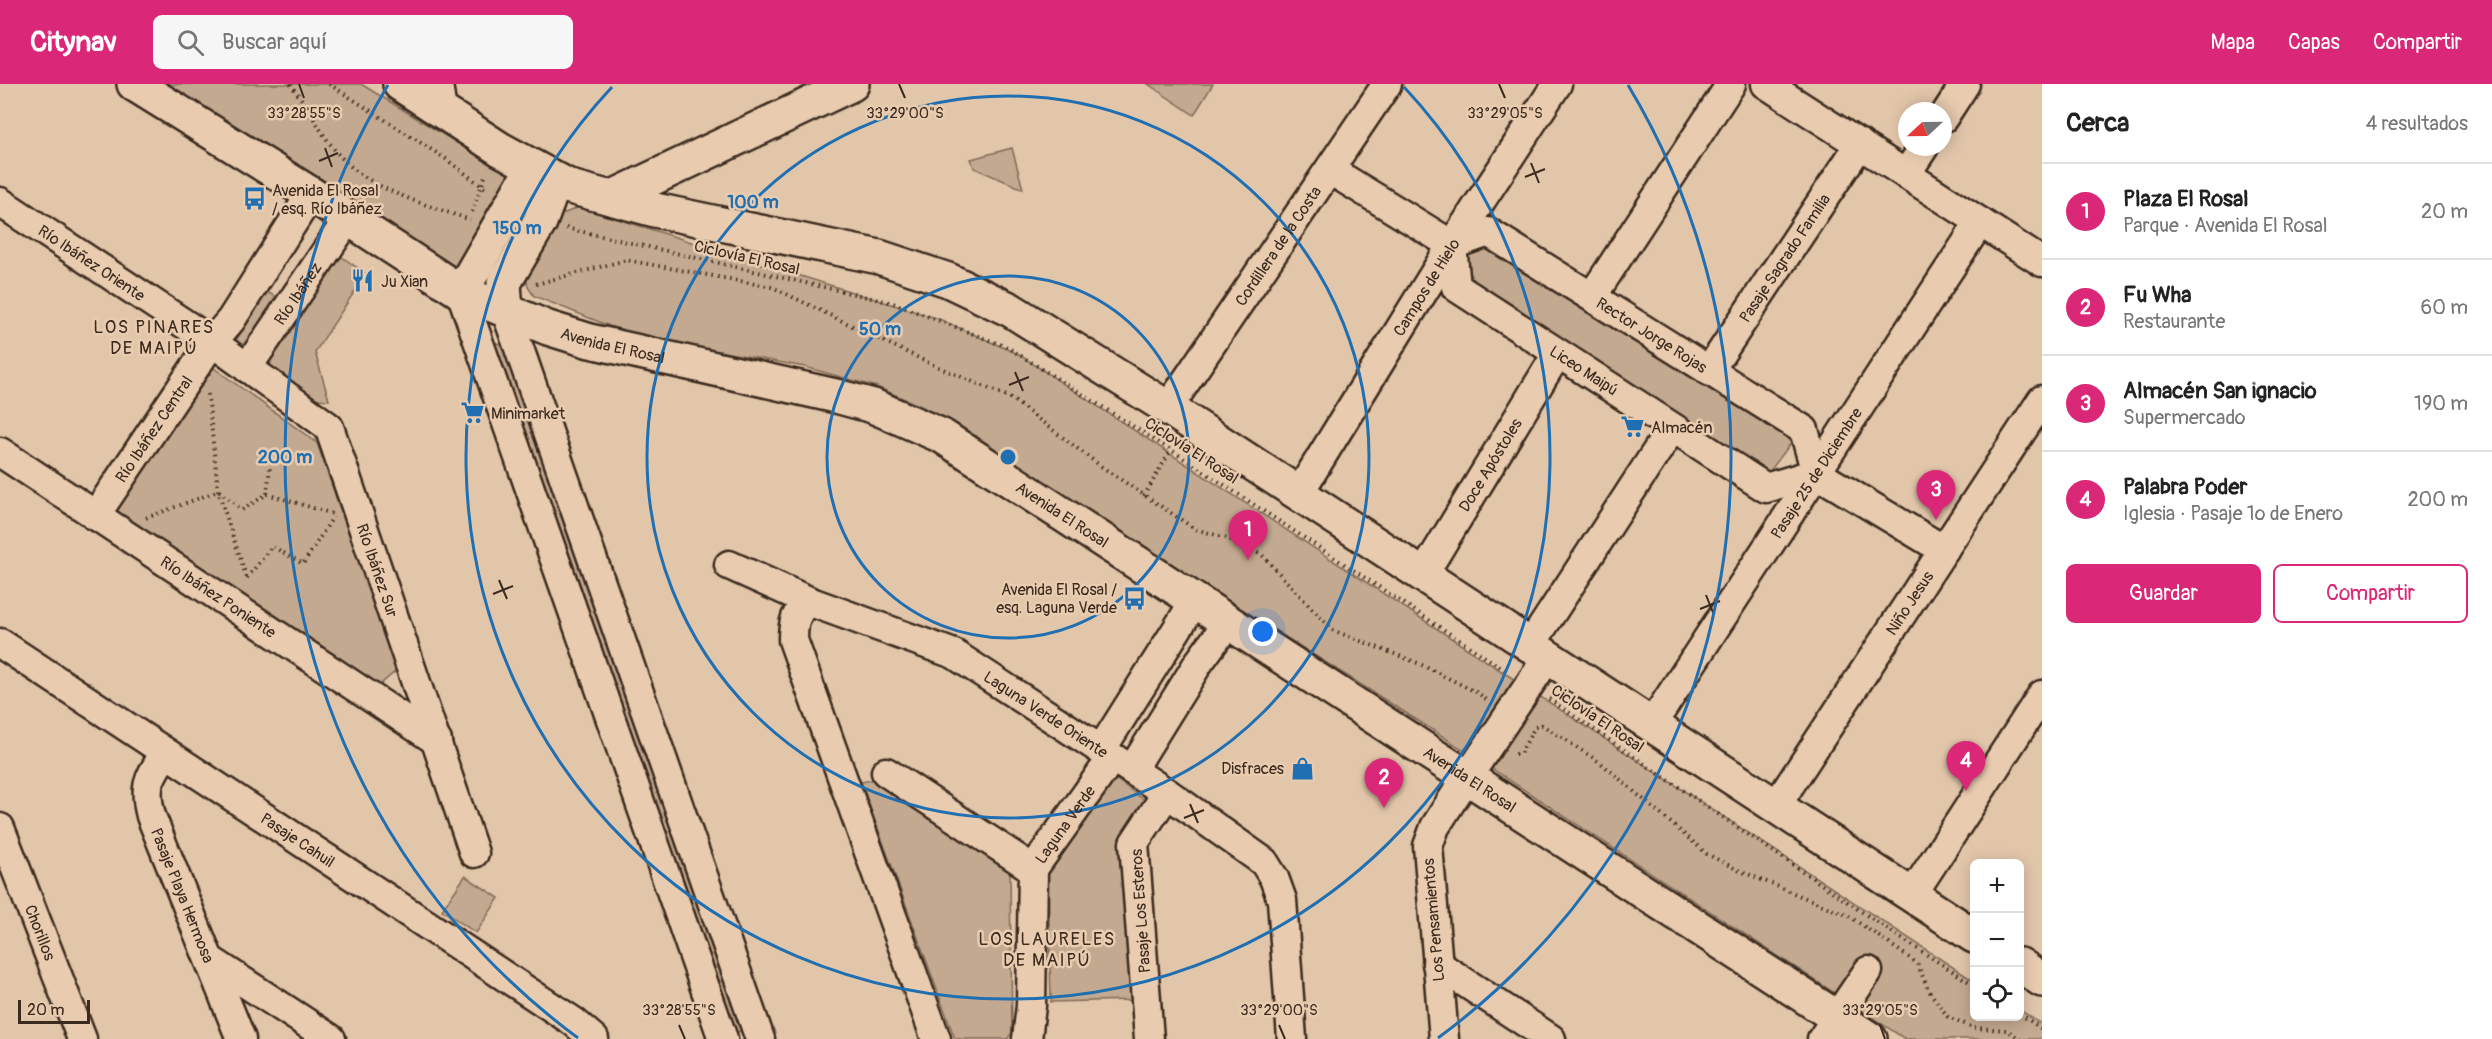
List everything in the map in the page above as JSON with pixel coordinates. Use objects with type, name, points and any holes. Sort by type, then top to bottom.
[{"type":"street","name":"Avenida El Rosal","points":[[134,84],[461,292],[505,297],[590,342],[836,396],[909,420],[973,455],[1467,776],[1829,1028],[1870,1039]]},
{"type":"street","points":[[400,84],[440,98],[544,175],[610,198],[879,257],[948,280],[1011,310],[1178,414],[1970,933]]},
{"type":"street","points":[[610,198],[852,84]]},
{"type":"street","name":"Cordillera de la Costa","points":[[1178,414],[1330,170],[1387,84]]},
{"type":"street","name":"Campos de Hielo","points":[[1299,493],[1452,245],[1557,84]]},
{"type":"street","points":[[1593,296],[1731,84]]},
{"type":"street","points":[[1766,84],[2042,262]]},
{"type":"street","points":[[1952,104],[1965,84]]},
{"type":"street","name":"Pasaje Sagrado Familia","points":[[1709,370],[1860,144]]},
{"type":"street","points":[[1906,174],[1918,156]]},
{"type":"street","points":[[1330,170],[1452,245]]},
{"type":"street","points":[[544,175],[511,206],[461,292],[723,1039]]},
{"type":"street","points":[[544,175],[540,222],[505,297],[760,1039]]},
{"type":"street","points":[[208,348],[231,320],[310,194]]},
{"type":"street","name":"Río Ibáñez Oriente","points":[[0,202],[208,348]]},
{"type":"street","name":"Río Ibáñez","points":[[247,368],[348,219]]},
{"type":"street","name":"Pasaje 25 de Diciembre","points":[[1652,724],[1980,222]]},
{"type":"street","name":"Rector Jorge Rojas","points":[[1452,245],[1488,232],[1593,296],[1804,430],[1816,473]]},
{"type":"street","name":"Liceo Maipú","points":[[1452,245],[1456,287],[1766,488],[1816,473]]},
{"type":"street","name":"Río Ibáñez Sur","points":[[208,348],[247,368],[329,427],[348,518],[437,741],[474,853]]},
{"type":"street","name":"Río Ibáñez Central","points":[[106,522],[208,348]]},
{"type":"street","name":"Doce Apóstoles","points":[[1424,575],[1557,354]]},
{"type":"street","name":"Niño Jesus","points":[[1776,806],[2042,400]]},
{"type":"street","points":[[1539,652],[1672,428]]},
{"type":"street","name":"Río Ibáñez Poniente","points":[[0,452],[437,741]]},
{"type":"street","points":[[1816,473],[1944,550]]},
{"type":"street","name":"Laguna Verde Oriente","points":[[729,565],[811,602],[954,654],[1115,759],[1264,862],[1282,900],[1292,1039]]},
{"type":"street","name":"Laguna Verde","points":[[1115,759],[1196,599]]},
{"type":"street","points":[[811,602],[802,606],[797,612],[793,625],[793,640],[936,1039]]},
{"type":"street","name":"Laguna Verde","points":[[1028,1039],[1031,1006],[1033,869],[1115,759],[1199,662],[1229,621]]},
{"type":"street","name":"Pasaje Cahuil","points":[[0,643],[573,1022],[594,1039]]},
{"type":"street","name":"Los Pensamientos","points":[[1444,1039],[1428,846],[1435,827],[1467,776],[1529,686],[1539,652]]},
{"type":"street","points":[[1912,895],[2042,695]]},
{"type":"street","name":"Pasaje Playa Hermosa","points":[[165,753],[146,783],[146,796],[241,1039]]},
{"type":"street","points":[[886,772],[1033,869]]},
{"type":"street","name":"Pasaje Los Esteros","points":[[1149,1039],[1134,843],[1167,794]]},
{"type":"street","name":"Chorillos","points":[[0,828],[82,1039]]},
{"type":"street","points":[[210,960],[331,1039]]},
{"type":"street","points":[[1437,964],[1551,1039]]},
{"type":"street","points":[[2022,967],[2042,980]]},
{"type":"street","points":[[1829,1028],[1868,971]]},
{"type":"path","points":[[290,84],[307,104],[332,147],[372,184],[470,220]]},
{"type":"path","points":[[329,84],[446,159],[511,206]]},
{"type":"path","name":"Ciclovía El Rosal","points":[[540,222],[893,303],[1007,347],[1171,450],[1529,686],[1970,982]]},
{"type":"path","points":[[505,297],[522,287],[626,260],[772,287],[931,364],[1009,397],[1144,496],[1195,529],[1227,538],[1262,555],[1332,630],[1418,663],[1478,693],[1508,716]]},
{"type":"path","points":[[208,348],[218,491],[247,579]]},
{"type":"path","points":[[1144,496],[1171,450],[1178,414]]},
{"type":"path","points":[[267,494],[270,467]]},
{"type":"path","points":[[218,491],[242,510],[267,494],[348,518],[303,564],[272,546],[228,602]]},
{"type":"path","points":[[106,522],[218,491]]},
{"type":"path","points":[[1490,743],[1512,754],[1520,754],[1535,727],[1542,725],[1601,763],[1707,854],[1738,870],[1848,916],[1917,963],[1929,991],[1948,1017],[1975,1028],[2007,1030],[2020,1039]]},
{"type":"path","points":[[2024,1017],[2042,1029]]},
{"type":"shaded area","points":[[158,84],[361,84],[511,176],[455,273]]},
{"type":"shaded area","points":[[1148,84],[1213,84],[1194,115]]},
{"type":"shaded area","points":[[1012,148],[1023,189],[974,168],[971,159]]},
{"type":"shaded area","points":[[579,207],[939,319],[1018,354],[1970,978],[1970,1021],[2024,1021],[2024,1013],[2042,1025],[2042,1039],[1905,1039],[1442,736],[923,407],[877,387],[805,367],[632,335],[534,296],[528,287],[526,277],[560,215]]},
{"type":"shaded area","points":[[1489,245],[1794,439],[1767,475],[1470,284],[1468,253]]},
{"type":"shaded area","points":[[338,254],[366,274],[315,352],[329,400],[302,394],[278,381],[272,372],[270,354]]},
{"type":"shaded area","points":[[267,292],[278,298],[244,352],[233,345]]},
{"type":"shaded area","points":[[491,340],[503,346],[743,1030],[733,1034]]},
{"type":"shaded area","points":[[214,368],[317,443],[397,670],[375,689],[110,517],[201,375]]},
{"type":"shaded area","points":[[881,778],[898,797],[1010,872],[1012,1033],[1007,1039],[955,1039],[861,782]]},
{"type":"shaded area","points":[[1114,778],[1147,802],[1134,1000],[1051,1002],[1048,873]]},
{"type":"shaded area","points":[[465,876],[499,898],[476,933],[442,910]]},
{"type":"place","name":"Avenida El Rosal / esq. Río Ibáñez","points":[[254,199]]},
{"type":"place","name":"Ju Xian","points":[[363,281]]},
{"type":"place","name":"Minimarket","points":[[473,413]]},
{"type":"place","name":"Almacén","points":[[1633,427]]},
{"type":"place","name":"Almacén San ignacio","points":[[1936,520]]},
{"type":"place","name":"Plaza El Rosal","points":[[1248,560]]},
{"type":"place","name":"Avenida El Rosal / esq. Laguna Verde","points":[[1135,598]]},
{"type":"place","name":"Disfraces","points":[[1302,768]]},
{"type":"place","name":"Palabra Poder","points":[[1966,791]]},
{"type":"place","name":"Fu Wha","points":[[1384,808]]},
{"type":"district","name":"LOS PINARES DE MAIPÚ","points":[[154,337]]},
{"type":"district","name":"LOS LAURELES DE MAIPÚ","points":[[1047,949]]}]
